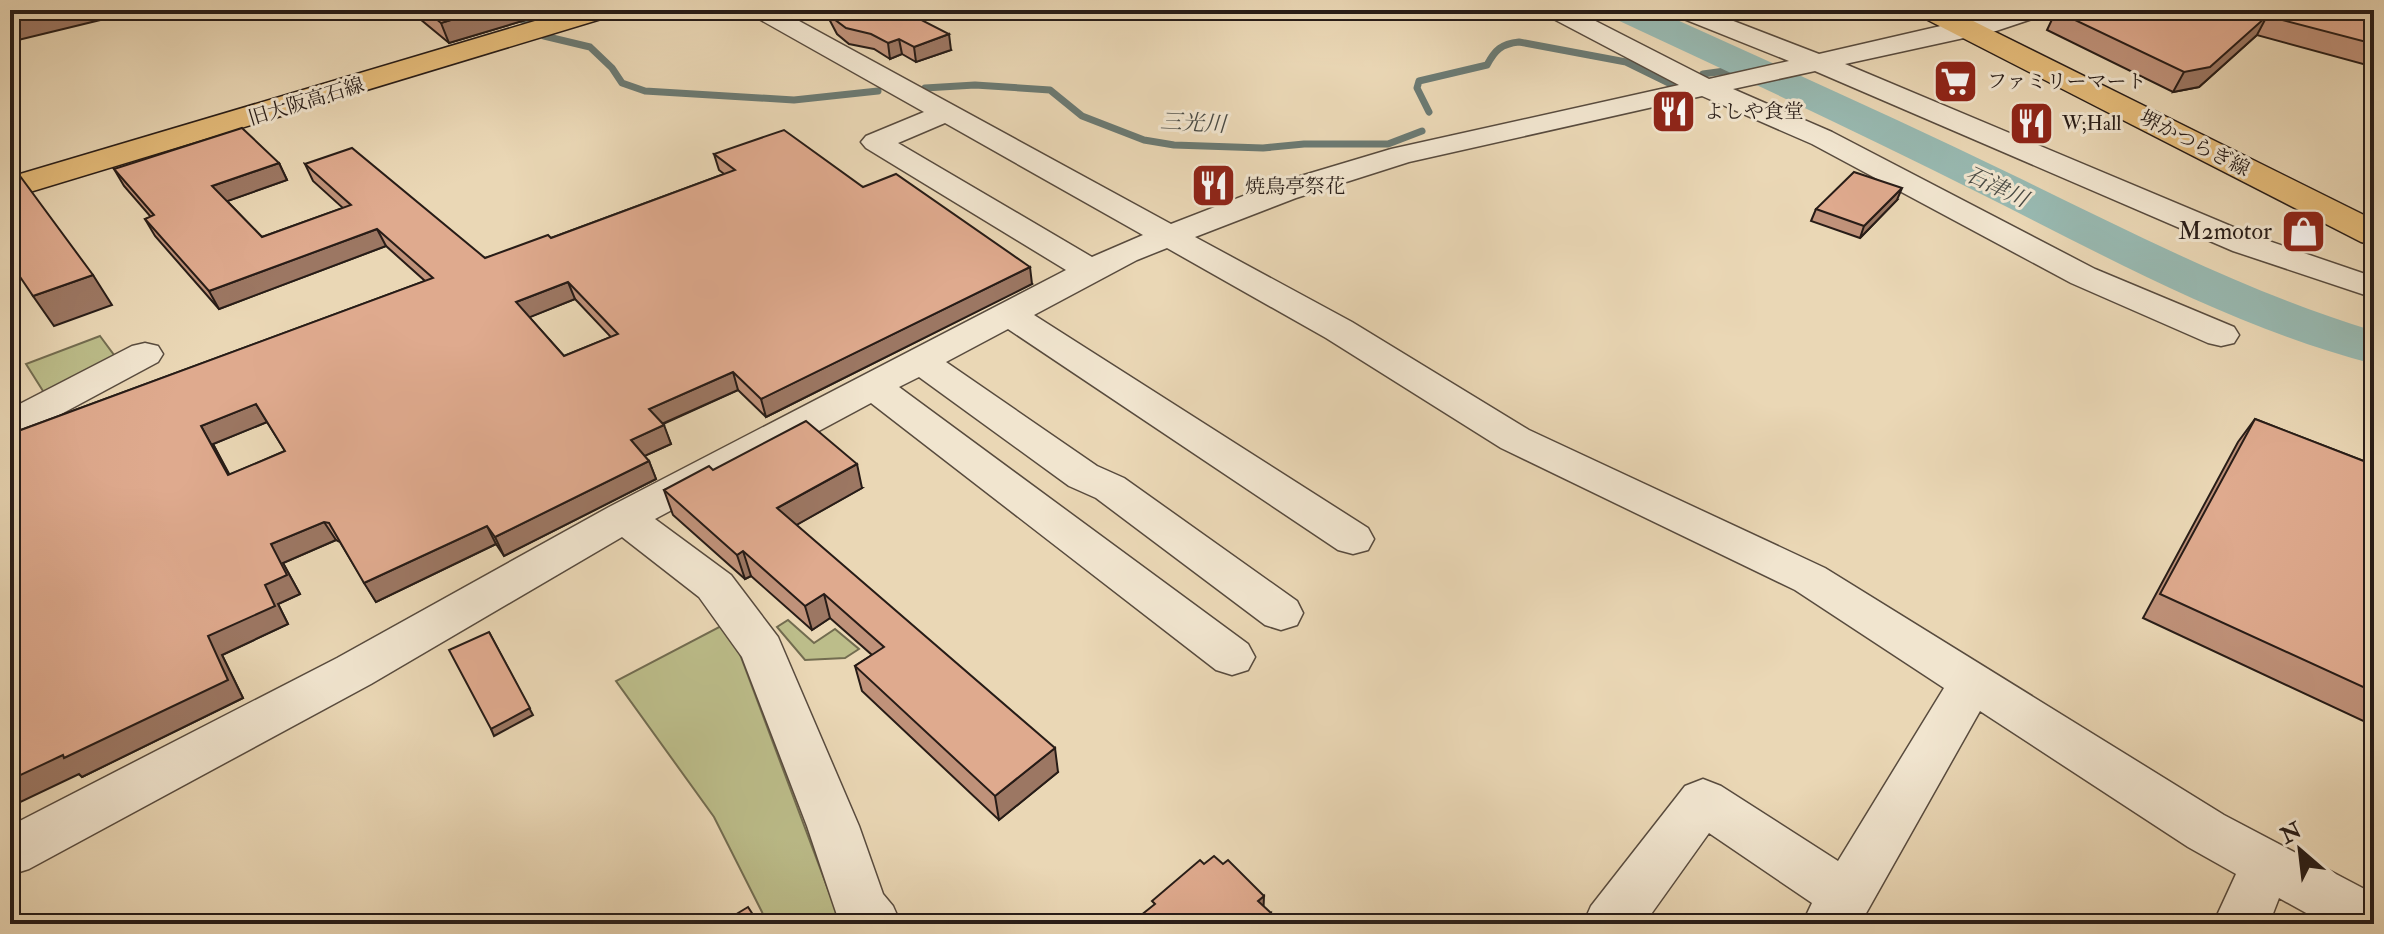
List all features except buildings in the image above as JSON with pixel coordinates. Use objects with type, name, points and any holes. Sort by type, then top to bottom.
[{"type":"main road","name":"旧大阪高石線","points":[[10,188],[601,10]]},
{"type":"main road","name":"堺かつらぎ線","points":[[1930,10],[1977,21],[2374,211]]},
{"type":"main road","name":"堺かつらぎ線","points":[[1977,21],[2374,234]]},
{"type":"street","points":[[761,10],[945,113],[1025,181],[1167,235],[1339,330],[1515,439],[1810,579],[2206,831],[2374,922]]},
{"type":"street","points":[[1555,10],[1822,138],[2083,276],[2221,335]]},
{"type":"street","points":[[1683,10],[1810,64],[1892,92],[2245,244],[2374,288]]},
{"type":"street","points":[[10,852],[354,671],[624,517],[919,360],[1167,235],[1348,169],[2035,10]]},
{"type":"street","points":[[945,113],[876,142],[1091,271]]},
{"type":"street","points":[[978,203],[1025,181]]},
{"type":"street","points":[[1009,314],[1353,539]]},
{"type":"street","points":[[10,425],[145,354]]},
{"type":"street","points":[[919,360],[1083,476],[1110,488],[1281,613]]},
{"type":"street","points":[[872,385],[1232,657]]},
{"type":"street","points":[[624,517],[715,586],[762,650],[833,826],[860,908],[873,924]]},
{"type":"street","points":[[1611,924],[1703,801],[1838,910],[1972,682]]},
{"type":"street","points":[[2241,924],[2267,864]]},
{"type":"green space","points":[[100,336],[117,359],[48,399],[26,364]]},
{"type":"green space","points":[[788,620],[814,643],[835,629],[859,649],[845,658],[805,660],[777,627]]},
{"type":"green space","points":[[723,625],[735,641],[841,924],[768,924],[714,817],[616,681]]},
{"type":"waterway","name":"三光川","points":[[510,10],[544,36],[590,47],[612,68],[622,83],[645,91],[794,100],[878,91]]},
{"type":"waterway","name":"石津川","points":[[1626,10],[1905,140],[2183,275],[2277,315],[2374,348]]},
{"type":"waterway","name":"三光川","points":[[1429,112],[1417,88],[1419,81],[1487,65],[1499,49],[1519,42],[1626,62],[1673,85],[1676,83]]},
{"type":"waterway","name":"三光川","points":[[1703,74],[1747,68]]},
{"type":"waterway","name":"三光川","points":[[925,88],[975,85],[1050,90],[1082,116],[1144,140],[1174,145],[1263,148],[1304,144],[1388,144],[1422,131]]},
{"type":"place","name":"ファミリーマート","points":[[1956,81]]},
{"type":"place","name":"よしや食堂","points":[[1673,111]]},
{"type":"place","name":"W;Hall","points":[[2031,123]]},
{"type":"place","name":"焼鳥亭祭花","points":[[1214,186]]},
{"type":"place","name":"M2motor","points":[[2303,231]]}]
